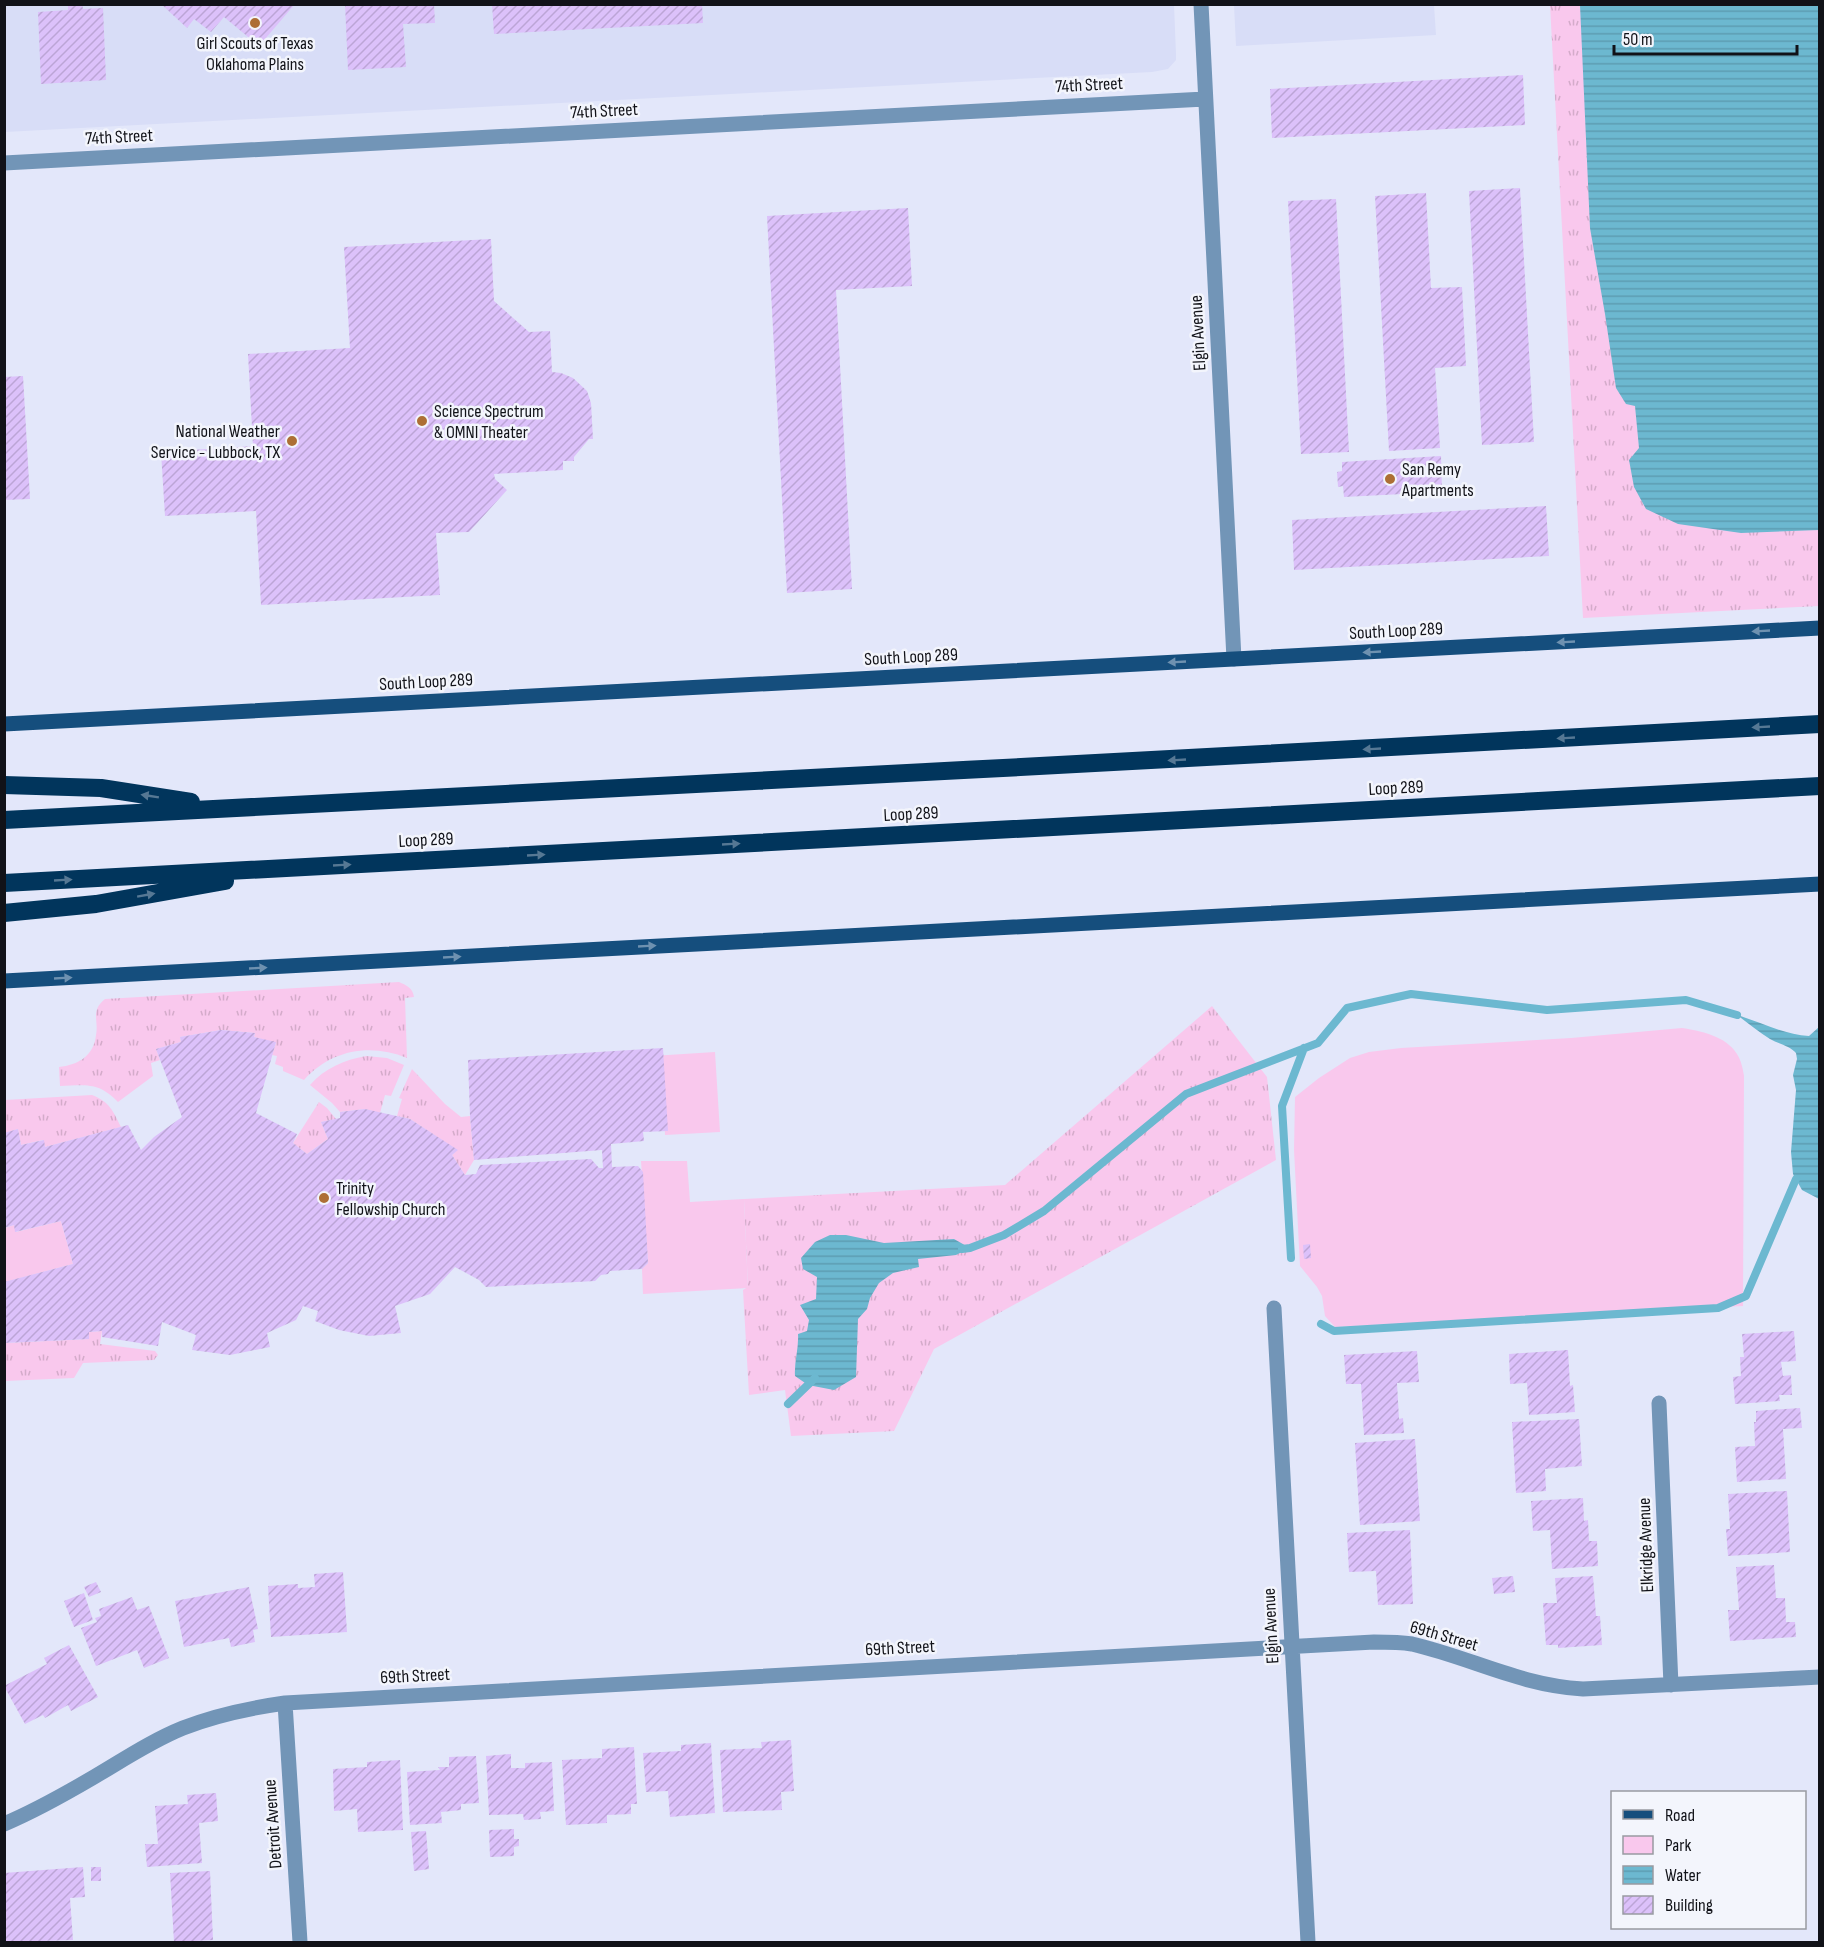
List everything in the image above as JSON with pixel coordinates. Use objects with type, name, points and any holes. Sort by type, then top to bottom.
[{"type":"highway","points":[[4,820],[1820,724]]},
{"type":"highway","points":[[4,785],[101,788],[228,808]]},
{"type":"highway","name":"Loop 289","points":[[4,883],[1820,786]]},
{"type":"highway","points":[[4,913],[96,904],[309,867]]},
{"type":"main road","name":"South Loop 289","points":[[4,724],[1820,628]]},
{"type":"main road","points":[[4,981],[1820,884]]},
{"type":"street","name":"Elgin Avenue","points":[[1201,4],[1234,659]]},
{"type":"street","name":"74th Street","points":[[4,163],[1205,99]]},
{"type":"street","name":"Elgin Avenue","points":[[1274,1308],[1308,1942]]},
{"type":"street","name":"Elkridge Avenue","points":[[1659,1403],[1671,1685]]},
{"type":"street","name":"69th Street","points":[[4,1824],[94,1777],[147,1745],[182,1729],[228,1714],[285,1703],[1374,1642],[1409,1644],[1514,1677],[1563,1688],[1583,1689],[1820,1677]]},
{"type":"street","name":"Detroit Avenue","points":[[285,1703],[300,1942]]},
{"type":"shaded area","points":[[5,5],[1174,5],[1176,60],[1168,69],[1152,72],[5,132]]},
{"type":"shaded area","points":[[1234,5],[1434,5],[1436,35],[1236,46]]},
{"type":"green space","points":[[1550,5],[1819,5],[1819,606],[1583,618]]},
{"type":"green space","points":[[399,982],[411,989],[414,997],[405,998],[407,1058],[379,1051],[352,1052],[326,1062],[304,1080],[283,1071],[283,1067],[275,1064],[277,1056],[272,1055],[276,1043],[254,1037],[255,1033],[221,1030],[180,1037],[181,1042],[156,1049],[160,1060],[151,1063],[153,1076],[118,1102],[105,1091],[92,1086],[60,1086],[59,1067],[79,1062],[92,1049],[97,1030],[96,1012],[100,1003],[105,999]]},
{"type":"green space","points":[[1212,1006],[1267,1077],[1276,1160],[934,1349],[894,1431],[791,1436],[785,1390],[749,1395],[743,1290],[748,1287],[744,1199],[1005,1185]]},
{"type":"green space","points":[[1682,1028],[1705,1033],[1726,1043],[1737,1054],[1743,1070],[1743,1306],[1335,1327],[1325,1316],[1322,1296],[1300,1266],[1294,1150],[1295,1097],[1350,1058],[1369,1052]]},
{"type":"green space","points":[[715,1052],[720,1132],[665,1135],[664,1109],[652,1056]]},
{"type":"green space","points":[[366,1056],[387,1058],[404,1065],[391,1096],[385,1095],[380,1113],[365,1109],[340,1112],[310,1085],[335,1066]]},
{"type":"green space","points":[[412,1069],[445,1104],[461,1117],[470,1116],[474,1160],[465,1175],[452,1155],[457,1150],[410,1119],[397,1116],[402,1099],[399,1098]]},
{"type":"green space","points":[[92,1095],[107,1104],[121,1127],[45,1147],[43,1140],[21,1145],[18,1129],[5,1133],[5,1100]]},
{"type":"green space","points":[[319,1102],[336,1119],[321,1122],[328,1139],[307,1154],[293,1143]]},
{"type":"green space","points":[[641,1161],[687,1161],[690,1202],[744,1199],[748,1288],[643,1294],[642,1269],[648,1263]]},
{"type":"green space","points":[[61,1221],[73,1264],[5,1282],[5,1228],[14,1225],[16,1232]]},
{"type":"green space","points":[[102,1331],[100,1344],[155,1351],[158,1355],[154,1360],[83,1363],[74,1378],[5,1381],[5,1343],[89,1339],[89,1332]]},
{"type":"water","points":[[1580,5],[1819,5],[1819,530],[1741,533],[1678,524],[1646,509],[1634,487],[1629,460],[1639,448],[1635,406],[1626,404],[1616,388],[1590,228]]},
{"type":"water","points":[[1737,1015],[1800,1035],[1809,1036],[1819,1027],[1819,1199],[1802,1190],[1793,1174],[1791,1152],[1796,1090],[1793,1075],[1797,1059],[1796,1053],[1770,1039]]},
{"type":"water","points":[[830,1235],[846,1235],[884,1243],[954,1239],[970,1248],[956,1255],[918,1259],[919,1267],[893,1273],[879,1283],[870,1298],[867,1309],[858,1319],[856,1377],[834,1390],[808,1385],[795,1376],[798,1334],[807,1331],[809,1320],[800,1305],[816,1299],[817,1277],[803,1269],[801,1258],[815,1242]]},
{"type":"building","points":[[68,4],[82,4],[83,9],[103,8],[106,80],[41,84],[38,12],[68,10]]},
{"type":"building","name":"Girl Scouts of Texas Oklahoma Plains","points":[[161,4],[295,4],[259,46],[224,17],[211,32],[194,19],[187,28]]},
{"type":"building","points":[[345,4],[434,4],[435,23],[403,24],[406,67],[348,70]]},
{"type":"building","points":[[492,4],[702,4],[703,23],[494,34]]},
{"type":"building","points":[[1523,75],[1525,125],[1272,138],[1270,89]]},
{"type":"building","points":[[1520,188],[1534,442],[1482,445],[1469,191]]},
{"type":"building","points":[[1426,193],[1431,288],[1462,287],[1466,366],[1435,368],[1440,448],[1389,451],[1375,196]]},
{"type":"building","points":[[1336,199],[1349,452],[1301,454],[1288,201]]},
{"type":"building","points":[[908,208],[912,286],[836,290],[852,589],[787,593],[767,216]]},
{"type":"building","name":"Science Spectrum & OMNI Theater","points":[[491,239],[494,301],[529,332],[550,331],[552,372],[573,378],[587,391],[591,403],[593,439],[589,439],[574,457],[574,461],[563,461],[563,470],[494,474],[495,479],[507,490],[469,532],[436,533],[440,595],[261,605],[256,511],[165,516],[161,452],[253,446],[248,354],[350,348],[344,247]]},
{"type":"building","points":[[23,376],[30,499],[4,500],[4,377]]},
{"type":"building","name":"San Remy Apartments","points":[[1441,456],[1442,492],[1344,497],[1343,486],[1338,487],[1337,472],[1342,471],[1342,462]]},
{"type":"building","points":[[1546,506],[1549,556],[1294,570],[1292,520]]},
{"type":"building","name":"Trinity Fellowship Church","points":[[221,1030],[255,1033],[254,1037],[276,1042],[256,1113],[297,1134],[293,1143],[307,1154],[328,1139],[321,1122],[340,1118],[340,1112],[365,1109],[410,1119],[458,1150],[452,1155],[465,1175],[476,1174],[480,1165],[591,1159],[599,1168],[603,1168],[602,1150],[474,1160],[468,1060],[663,1048],[668,1131],[643,1132],[644,1141],[611,1144],[612,1167],[638,1166],[643,1172],[648,1263],[642,1269],[610,1271],[595,1281],[486,1287],[479,1280],[455,1267],[430,1294],[395,1306],[401,1333],[369,1336],[339,1330],[315,1321],[318,1311],[303,1306],[296,1320],[267,1333],[270,1347],[230,1355],[192,1350],[196,1335],[162,1322],[158,1346],[102,1337],[102,1331],[89,1332],[89,1339],[4,1343],[4,1282],[73,1264],[61,1221],[15,1232],[14,1225],[4,1228],[4,1133],[18,1129],[21,1145],[44,1140],[45,1147],[128,1125],[141,1150],[154,1137],[182,1117],[156,1049],[181,1042],[180,1037]]},
{"type":"building","points":[[1310,1244],[1311,1258],[1304,1259],[1303,1245]]},
{"type":"building","points":[[1794,1331],[1796,1361],[1781,1362],[1783,1376],[1791,1375],[1792,1395],[1779,1395],[1780,1401],[1735,1404],[1733,1377],[1741,1376],[1740,1357],[1744,1357],[1742,1334]]},
{"type":"building","points":[[1568,1350],[1570,1386],[1573,1385],[1575,1412],[1529,1415],[1527,1383],[1510,1384],[1509,1354]]},
{"type":"building","points":[[1417,1351],[1419,1382],[1397,1383],[1399,1419],[1403,1418],[1404,1433],[1364,1435],[1361,1384],[1346,1384],[1344,1355]]},
{"type":"building","points":[[1800,1408],[1802,1428],[1783,1429],[1786,1479],[1737,1482],[1735,1447],[1755,1446],[1756,1411]]},
{"type":"building","points":[[1579,1419],[1582,1466],[1545,1469],[1546,1491],[1516,1493],[1512,1422]]},
{"type":"building","points":[[1415,1439],[1420,1521],[1360,1525],[1355,1443]]},
{"type":"building","points":[[1787,1491],[1790,1552],[1728,1556],[1726,1529],[1730,1529],[1728,1494]]},
{"type":"building","points":[[1583,1498],[1584,1521],[1588,1520],[1589,1541],[1597,1541],[1598,1566],[1552,1569],[1550,1530],[1533,1531],[1531,1501]]},
{"type":"building","points":[[1410,1530],[1413,1604],[1378,1605],[1376,1571],[1349,1572],[1347,1533]]},
{"type":"building","points":[[1774,1565],[1776,1598],[1785,1598],[1786,1622],[1795,1622],[1796,1637],[1730,1641],[1728,1610],[1739,1610],[1736,1567]]},
{"type":"building","points":[[343,1572],[347,1632],[271,1637],[268,1586],[298,1584],[298,1588],[315,1587],[314,1574]]},
{"type":"building","points":[[1513,1576],[1515,1592],[1494,1594],[1492,1578]]},
{"type":"building","points":[[1593,1576],[1596,1616],[1600,1616],[1602,1645],[1558,1648],[1558,1645],[1546,1645],[1543,1603],[1557,1603],[1555,1578]]},
{"type":"building","points":[[96,1582],[101,1592],[89,1597],[84,1587]]},
{"type":"building","points":[[249,1587],[258,1629],[253,1630],[255,1642],[231,1647],[229,1638],[184,1647],[175,1601]]},
{"type":"building","points":[[84,1593],[93,1620],[74,1627],[64,1601]]},
{"type":"building","points":[[132,1597],[137,1610],[149,1606],[169,1658],[144,1668],[137,1650],[96,1666],[81,1628],[97,1622],[95,1618],[101,1616],[99,1609]]},
{"type":"building","points":[[69,1645],[98,1697],[71,1711],[68,1705],[45,1718],[43,1715],[25,1724],[4,1686],[47,1664],[44,1658]]},
{"type":"building","points":[[791,1740],[794,1791],[781,1792],[782,1810],[723,1812],[720,1750],[762,1748],[761,1742]]},
{"type":"building","points":[[711,1743],[715,1813],[670,1817],[668,1791],[646,1792],[643,1753],[681,1751],[681,1745]]},
{"type":"building","points":[[634,1747],[637,1804],[631,1804],[631,1814],[607,1815],[607,1823],[566,1825],[562,1760],[602,1758],[602,1749]]},
{"type":"building","points":[[511,1754],[511,1768],[525,1768],[525,1763],[552,1762],[554,1811],[540,1812],[541,1819],[524,1820],[523,1814],[489,1815],[486,1756]]},
{"type":"building","points":[[476,1756],[479,1803],[461,1804],[461,1810],[441,1812],[442,1823],[410,1825],[407,1772],[440,1770],[438,1767],[449,1767],[449,1757]]},
{"type":"building","points":[[400,1760],[403,1830],[358,1832],[357,1809],[334,1811],[333,1769],[367,1767],[367,1762]]},
{"type":"building","points":[[216,1793],[218,1821],[199,1823],[202,1863],[147,1867],[145,1844],[158,1844],[155,1806],[188,1804],[187,1795]]},
{"type":"building","points":[[514,1829],[514,1839],[519,1839],[519,1846],[514,1847],[514,1856],[490,1857],[489,1830]]},
{"type":"building","points":[[426,1831],[429,1869],[414,1871],[411,1832]]},
{"type":"building","points":[[83,1867],[85,1897],[70,1898],[73,1940],[4,1942],[4,1873]]},
{"type":"building","points":[[91,1867],[101,1867],[101,1881],[91,1881]]},
{"type":"building","points":[[210,1871],[213,1940],[174,1942],[170,1873]]},
{"type":"waterway","points":[[962,1249],[1004,1235],[1044,1211],[1186,1094],[1318,1043],[1347,1008],[1411,994],[1547,1010],[1686,1000],[1737,1015]]},
{"type":"waterway","points":[[1291,1258],[1282,1106],[1304,1048]]},
{"type":"waterway","points":[[1321,1324],[1334,1331],[1718,1308],[1746,1296],[1796,1179]]},
{"type":"waterway","points":[[788,1404],[815,1378]]},
{"type":"place","name":"Girl Scouts of Texas Oklahoma Plains","points":[[255,23]]},
{"type":"place","name":"Science Spectrum & OMNI Theater","points":[[422,421]]},
{"type":"place","name":"National Weather Service - Lubbock, TX","points":[[292,441]]},
{"type":"place","name":"San Remy Apartments","points":[[1390,479]]},
{"type":"place","name":"Trinity Fellowship Church","points":[[324,1198]]}]
